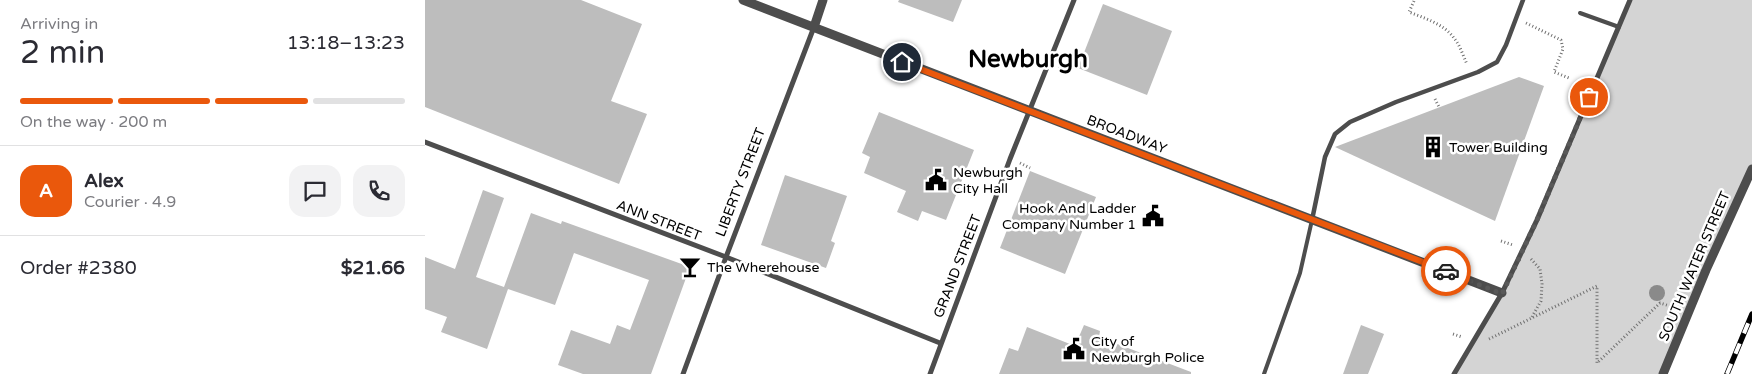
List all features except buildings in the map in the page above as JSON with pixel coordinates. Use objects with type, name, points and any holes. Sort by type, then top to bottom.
[{"type":"street","name":"BROADWAY","points":[[743,0],[1502,294]]},
{"type":"street","name":"LIBERTY STREET","points":[[683,374],[823,0]]},
{"type":"street","name":"GRAND STREET","points":[[930,374],[940,343],[1029,111],[1074,0]]},
{"type":"street","points":[[1313,220],[1325,157],[1335,134],[1350,122],[1396,102],[1472,74],[1497,62],[1523,0]]},
{"type":"street","points":[[1455,374],[1502,294],[1630,0]]},
{"type":"street","name":"ANN STREET","points":[[425,142],[726,257],[940,343]]},
{"type":"street","name":"SOUTH WATER STREET","points":[[1663,374],[1740,192],[1752,169]]},
{"type":"lane","points":[[1580,13],[1619,27]]},
{"type":"lane","points":[[1264,374],[1301,273],[1313,220]]},
{"type":"path","points":[[1414,1],[1409,12],[1431,20],[1455,38],[1472,74]]},
{"type":"path","points":[[1516,19],[1561,40],[1563,49],[1553,72],[1569,78]]},
{"type":"path","points":[[1523,249],[1540,269],[1541,301],[1531,318]]},
{"type":"path","points":[[1468,349],[1597,286],[1597,363],[1660,303],[1689,312]]},
{"type":"shaded area","points":[[1630,0],[1752,0],[1752,178],[1689,312],[1666,374],[1456,374],[1502,293]]},
{"type":"railway","points":[[1727,374],[1752,314]]},
{"type":"way so far","points":[[1446,271],[1502,294],[1537,220],[1589,97]]},
{"type":"place","name":"Tower Building","points":[[1433,147]]},
{"type":"place","name":"Newburgh City Hall","points":[[936,180]]},
{"type":"place","name":"Hook And Ladder Company Number 1","points":[[1153,216]]},
{"type":"place","name":"The Wherehouse","points":[[690,267]]},
{"type":"place","name":"City of Newburgh Police","points":[[1074,349]]},
{"type":"district","name":"Newburgh","points":[[1028,59]]},
{"type":"route","points":[[902,62],[1446,271]]}]
